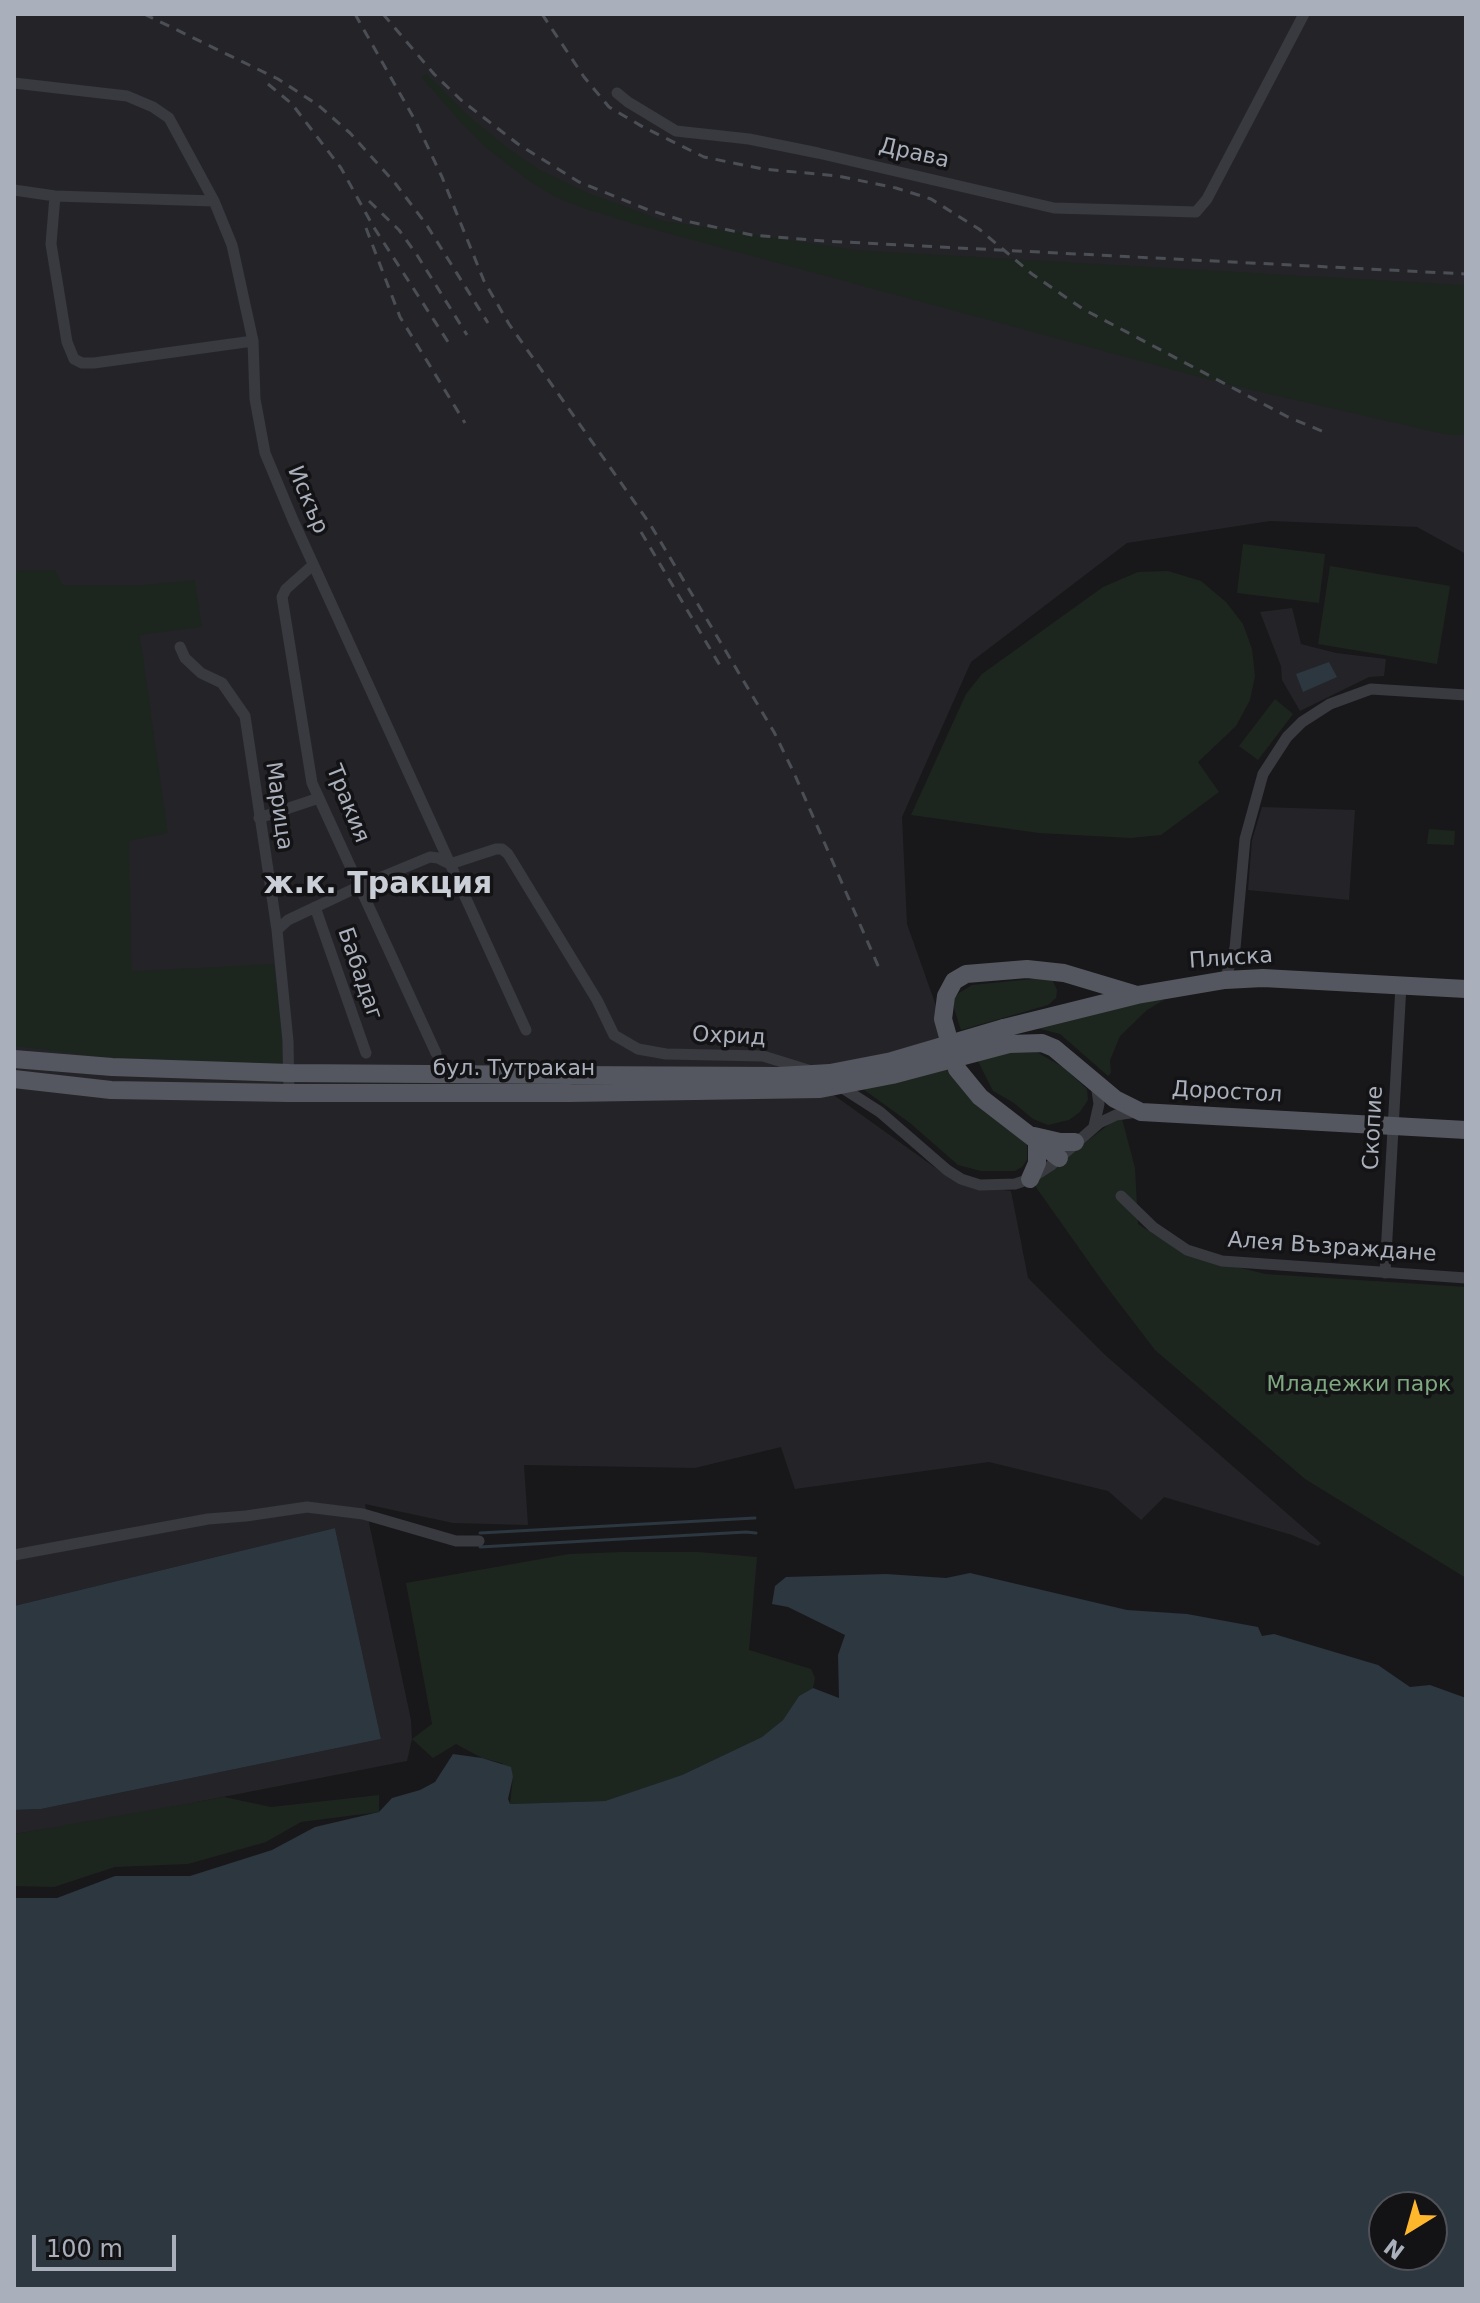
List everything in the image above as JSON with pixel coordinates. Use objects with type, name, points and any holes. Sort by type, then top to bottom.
[{"type":"main road","points":[[1059,1158],[980,1097],[957,1069],[947,1036],[943,1007],[954,981],[966,974],[1027,969],[1064,973],[1137,995]]},
{"type":"main road","points":[[1064,973],[1071,990],[1066,1012]]},
{"type":"main road","name":"Плиска","points":[[1006,1036],[1066,1012],[1137,995],[1225,980],[1263,978],[1466,989]]},
{"type":"main road","name":"бул. Тутракан","points":[[14,1079],[111,1090],[289,1093],[778,1076],[830,1073],[1006,1036]]},
{"type":"main road","name":"Доростол","points":[[1006,1036],[1054,1048],[1115,1099],[1141,1112],[1466,1130]]},
{"type":"main road","name":"бул. Тутракан","points":[[14,1059],[112,1067],[569,1084]]},
{"type":"main road","points":[[1032,1138],[1075,1142]]},
{"type":"main road","points":[[1030,1179],[1037,1163],[1032,1138]]},
{"type":"street","name":"Драва","points":[[617,93],[676,131],[749,139],[818,153],[1054,208],[1196,212],[1207,199],[1304,14]]},
{"type":"street","name":"Искър","points":[[14,83],[127,96],[153,107],[169,118],[214,201],[232,245],[253,341],[255,399],[265,453],[313,565],[526,1030]]},
{"type":"street","points":[[14,190],[55,196],[214,201]]},
{"type":"street","points":[[55,196],[51,214],[51,244],[67,342],[74,359],[94,363],[253,341]]},
{"type":"street","name":"Тракия","points":[[313,565],[286,589],[282,597],[312,783],[436,1053]]},
{"type":"street","name":"Марица","points":[[180,647],[185,658],[201,673],[222,683],[245,716],[277,930],[289,1093]]},
{"type":"street","points":[[1225,980],[1235,948],[1245,839],[1263,774],[1287,737],[1302,722],[1330,704],[1371,689],[1466,695]]},
{"type":"street","points":[[259,818],[319,798]]},
{"type":"street","name":"Охрид","points":[[450,864],[496,849],[508,854],[597,1000],[614,1035],[638,1049],[666,1054],[763,1056],[805,1068],[880,1112],[947,1170],[961,1179],[980,1185],[1015,1184],[1030,1179],[1094,1126]]},
{"type":"street","points":[[277,930],[288,920],[315,907],[430,857],[450,864]]},
{"type":"street","name":"Бабадаг","points":[[315,907],[366,1053]]},
{"type":"street","name":"Скопие","points":[[1385,1273],[1401,985]]},
{"type":"street","points":[[1094,1080],[1098,1087],[1099,1104],[1094,1126]]},
{"type":"street","points":[[1094,1126],[1116,1115],[1141,1112]]},
{"type":"street","name":"Алея Възраждане","points":[[1121,1196],[1153,1227],[1187,1250],[1222,1261],[1466,1278]]},
{"type":"street","points":[[14,1555],[208,1519],[299,1507],[326,1507],[363,1514],[442,1537],[479,1541]]},
{"type":"shaded area","points":[[14,14],[1466,14],[1466,554],[1417,527],[1270,521],[1127,543],[971,662],[902,817],[907,924],[935,1003],[949,1062],[824,1088],[958,1184],[1011,1191],[1028,1278],[1104,1354],[1321,1543],[1318,1546],[1292,1535],[1164,1497],[1141,1520],[1108,1491],[989,1462],[795,1489],[781,1447],[695,1468],[524,1465],[528,1525],[453,1523],[365,1504],[411,1720],[412,1739],[407,1761],[115,1818],[14,1834],[14,1810],[41,1809],[381,1739],[335,1528],[14,1606]]},
{"type":"shaded area","points":[[1292,608],[1301,644],[1336,653],[1386,659],[1384,676],[1369,677],[1300,711],[1282,680],[1281,666],[1260,612]]},
{"type":"shaded area","points":[[1329,662],[1337,677],[1303,692],[1296,674]]},
{"type":"shaded area","points":[[1262,807],[1355,810],[1349,900],[1248,890],[1252,840]]},
{"type":"shaded area","points":[[335,1528],[381,1739],[41,1809],[14,1810],[14,1606]]},
{"type":"shaded area","points":[[970,1573],[1127,1610],[1187,1614],[1258,1627],[1262,1636],[1274,1634],[1378,1665],[1410,1687],[1430,1685],[1466,1698],[1466,2289],[14,2289],[14,1898],[57,1898],[115,1876],[190,1876],[272,1850],[315,1827],[379,1812],[392,1798],[435,1782],[453,1754],[482,1758],[511,1767],[510,1804],[605,1801],[682,1775],[762,1737],[783,1720],[799,1696],[813,1688],[839,1698],[838,1655],[845,1635],[788,1607],[772,1604],[775,1586],[786,1577],[886,1574],[946,1578]]},
{"type":"green space","points":[[427,74],[469,116],[540,170],[586,192],[664,221],[856,250],[1466,285],[1466,435],[1448,435],[1225,384],[583,208],[555,197],[529,181],[486,148],[421,77]]},
{"type":"green space","points":[[1243,544],[1325,554],[1319,603],[1237,593]]},
{"type":"green space","points":[[1330,566],[1450,586],[1437,664],[1318,644]]},
{"type":"green space","points":[[17,570],[55,570],[63,585],[141,585],[195,580],[202,627],[140,635],[168,833],[129,841],[132,971],[274,964],[282,1033],[282,1064],[102,1057],[14,1046],[14,594]]},
{"type":"green space","points":[[1168,571],[1201,581],[1226,602],[1243,624],[1252,649],[1255,676],[1250,700],[1236,726],[1198,762],[1219,792],[1161,835],[1131,838],[1039,833],[911,815],[966,694],[982,674],[1103,587],[1138,572]]},
{"type":"green space","points":[[1275,699],[1293,714],[1258,760],[1239,746]]},
{"type":"green space","points":[[1429,829],[1455,831],[1454,845],[1427,844]]},
{"type":"green space","points":[[1043,978],[1053,981],[1057,990],[1056,998],[1048,1005],[961,1030],[952,1002],[959,993],[972,985]]},
{"type":"green space","points":[[1156,998],[1164,1000],[1147,1010],[1120,1036],[1110,1060],[1111,1073],[1108,1076],[1060,1034],[1033,1027]]},
{"type":"green space","points":[[1033,1050],[1063,1067],[1087,1089],[1088,1100],[1080,1112],[1069,1120],[1048,1125],[1033,1119],[993,1091],[978,1061],[1011,1051]]},
{"type":"green space","points":[[949,1065],[973,1102],[1027,1139],[1027,1160],[1022,1167],[1015,1171],[981,1171],[958,1165],[910,1123],[856,1084]]},
{"type":"green space","name":"Младежки парк","points":[[1121,1115],[1135,1168],[1138,1224],[1185,1254],[1265,1274],[1466,1287],[1466,1578],[1305,1479],[1155,1350],[1103,1282],[1033,1183]]},
{"type":"green space","points":[[698,1552],[757,1557],[749,1650],[811,1669],[815,1678],[813,1688],[799,1696],[783,1720],[762,1737],[682,1775],[605,1801],[510,1804],[513,1777],[502,1763],[482,1758],[456,1744],[433,1758],[412,1739],[432,1724],[406,1583],[569,1554]]},
{"type":"green space","points":[[379,1795],[379,1812],[301,1822],[266,1842],[188,1864],[115,1867],[54,1887],[14,1886],[14,1834],[224,1797],[271,1807]]},
{"type":"waterway","points":[[480,1533],[755,1518]]},
{"type":"waterway","points":[[480,1547],[756,1533]]},
{"type":"railway","points":[[144,14],[278,79],[318,105],[350,133],[395,183],[426,224],[488,323]]},
{"type":"railway","points":[[355,14],[416,122],[484,281],[509,324],[650,524],[774,732],[879,968]]},
{"type":"railway","points":[[383,14],[434,74],[461,100],[518,144],[579,182],[681,220],[752,235],[824,241],[1466,274]]},
{"type":"railway","points":[[542,14],[584,77],[609,107],[643,127],[704,157],[763,169],[838,176],[931,199],[979,229],[1032,274],[1083,309],[1288,417],[1329,434]]},
{"type":"railway","points":[[268,84],[292,104],[341,168],[373,226],[450,345]]},
{"type":"railway","points":[[369,201],[399,230],[467,335]]},
{"type":"railway","points":[[366,228],[400,317],[465,423]]},
{"type":"railway","points":[[641,532],[722,669]]},
{"type":"district","name":"ж.к. Тракция","points":[[378,885]]}]
